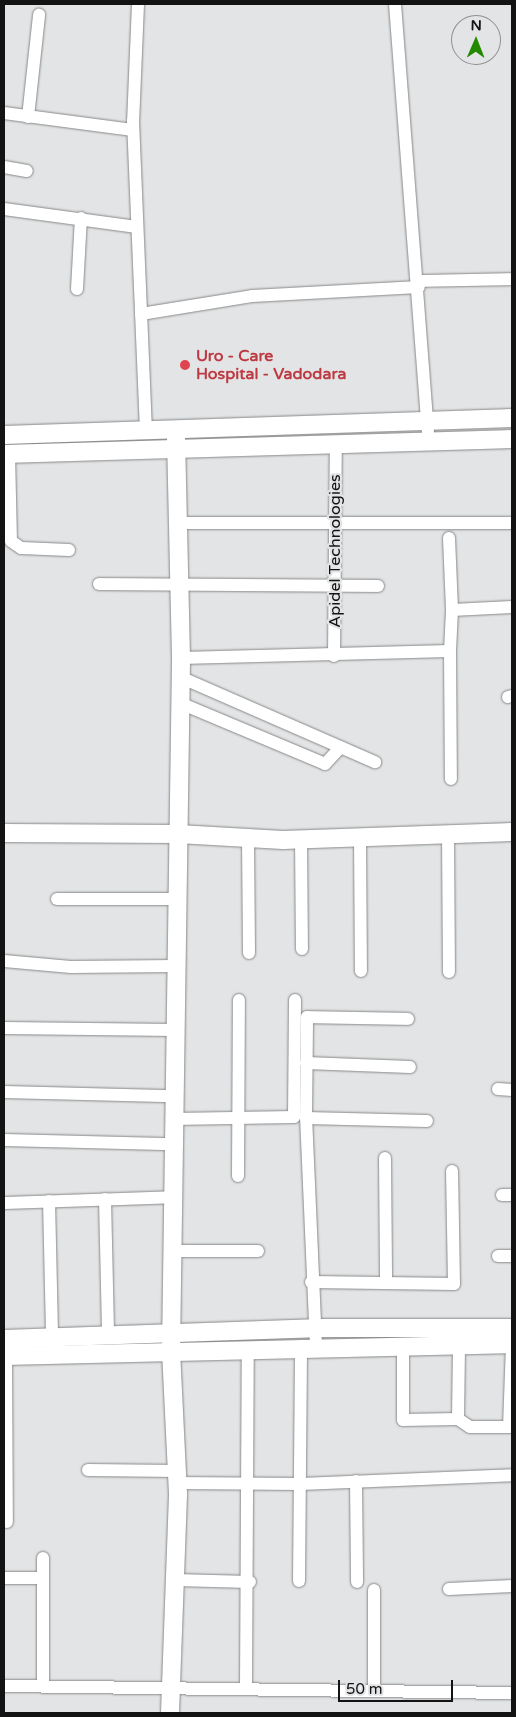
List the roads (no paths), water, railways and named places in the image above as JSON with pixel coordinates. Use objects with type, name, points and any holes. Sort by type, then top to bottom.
[{"type":"street","points":[[138,4],[133,130],[146,433]]},
{"type":"street","points":[[395,4],[419,284],[430,443]]},
{"type":"street","points":[[28,117],[39,14]]},
{"type":"street","points":[[4,113],[133,130]]},
{"type":"street","points":[[4,167],[27,171]]},
{"type":"street","points":[[4,208],[137,226]]},
{"type":"street","points":[[77,289],[81,218]]},
{"type":"street","points":[[140,314],[252,296],[512,279]]},
{"type":"street","points":[[4,436],[176,432],[512,418]]},
{"type":"street","points":[[170,1713],[177,1477],[171,1333],[173,1096],[181,658],[176,432]]},
{"type":"street","points":[[69,550],[21,548],[11,540],[6,454],[430,443],[512,439]]},
{"type":"street","name":"Apidel Technologies","points":[[334,656],[336,445]]},
{"type":"street","points":[[178,523],[512,523]]},
{"type":"street","points":[[449,538],[452,610],[450,651],[451,779]]},
{"type":"street","points":[[99,584],[378,586]]},
{"type":"street","points":[[452,610],[512,608]]},
{"type":"street","points":[[181,658],[334,656],[450,651]]},
{"type":"street","points":[[180,678],[375,762]]},
{"type":"street","points":[[180,703],[323,763],[341,747]]},
{"type":"street","points":[[4,833],[178,834],[301,839],[512,832]]},
{"type":"street","points":[[448,834],[449,972]]},
{"type":"street","points":[[360,837],[361,971]]},
{"type":"street","points":[[248,838],[249,953]]},
{"type":"street","points":[[301,839],[302,949]]},
{"type":"street","points":[[57,899],[176,899]]},
{"type":"street","points":[[4,960],[71,967],[175,966]]},
{"type":"street","points":[[238,1176],[239,1000]]},
{"type":"street","points":[[173,1119],[294,1117],[295,1000]]},
{"type":"street","points":[[299,1582],[301,1484],[308,1346],[314,1328],[306,1118],[307,1017],[408,1018]]},
{"type":"street","points":[[4,1028],[174,1030]]},
{"type":"street","points":[[306,1063],[410,1067]]},
{"type":"street","points":[[498,1090],[512,1090]]},
{"type":"street","points":[[4,1092],[173,1096]]},
{"type":"street","points":[[306,1118],[427,1120]]},
{"type":"street","points":[[4,1140],[173,1144]]},
{"type":"street","points":[[385,1158],[386,1283]]},
{"type":"street","points":[[311,1282],[454,1284],[452,1171]]},
{"type":"street","points":[[4,1203],[173,1197]]},
{"type":"street","points":[[106,1199],[108,1336]]},
{"type":"street","points":[[49,1201],[52,1338]]},
{"type":"street","points":[[172,1251],[258,1251]]},
{"type":"street","points":[[498,1256],[512,1256]]},
{"type":"street","points":[[4,1350],[52,1338],[314,1328],[512,1328]]},
{"type":"street","points":[[4,1350],[171,1351],[403,1344],[512,1344],[510,1430],[470,1427],[458,1419],[403,1420],[403,1344]]},
{"type":"street","points":[[458,1419],[459,1344]]},
{"type":"street","points":[[246,1688],[250,1582],[245,1483],[248,1348]]},
{"type":"street","points":[[4,1350],[7,1522]]},
{"type":"street","points":[[88,1470],[245,1483],[301,1484],[512,1475]]},
{"type":"street","points":[[356,1481],[357,1582]]},
{"type":"street","points":[[43,1558],[43,1685]]},
{"type":"street","points":[[4,1578],[43,1578]]},
{"type":"street","points":[[175,1580],[250,1582]]},
{"type":"street","points":[[449,1590],[512,1586]]},
{"type":"street","points":[[374,1590],[374,1691]]},
{"type":"street","points":[[4,1686],[172,1686],[512,1693]]},
{"type":"place","name":"Uro - Care Hospital - Vadodara","points":[[185,365]]}]
